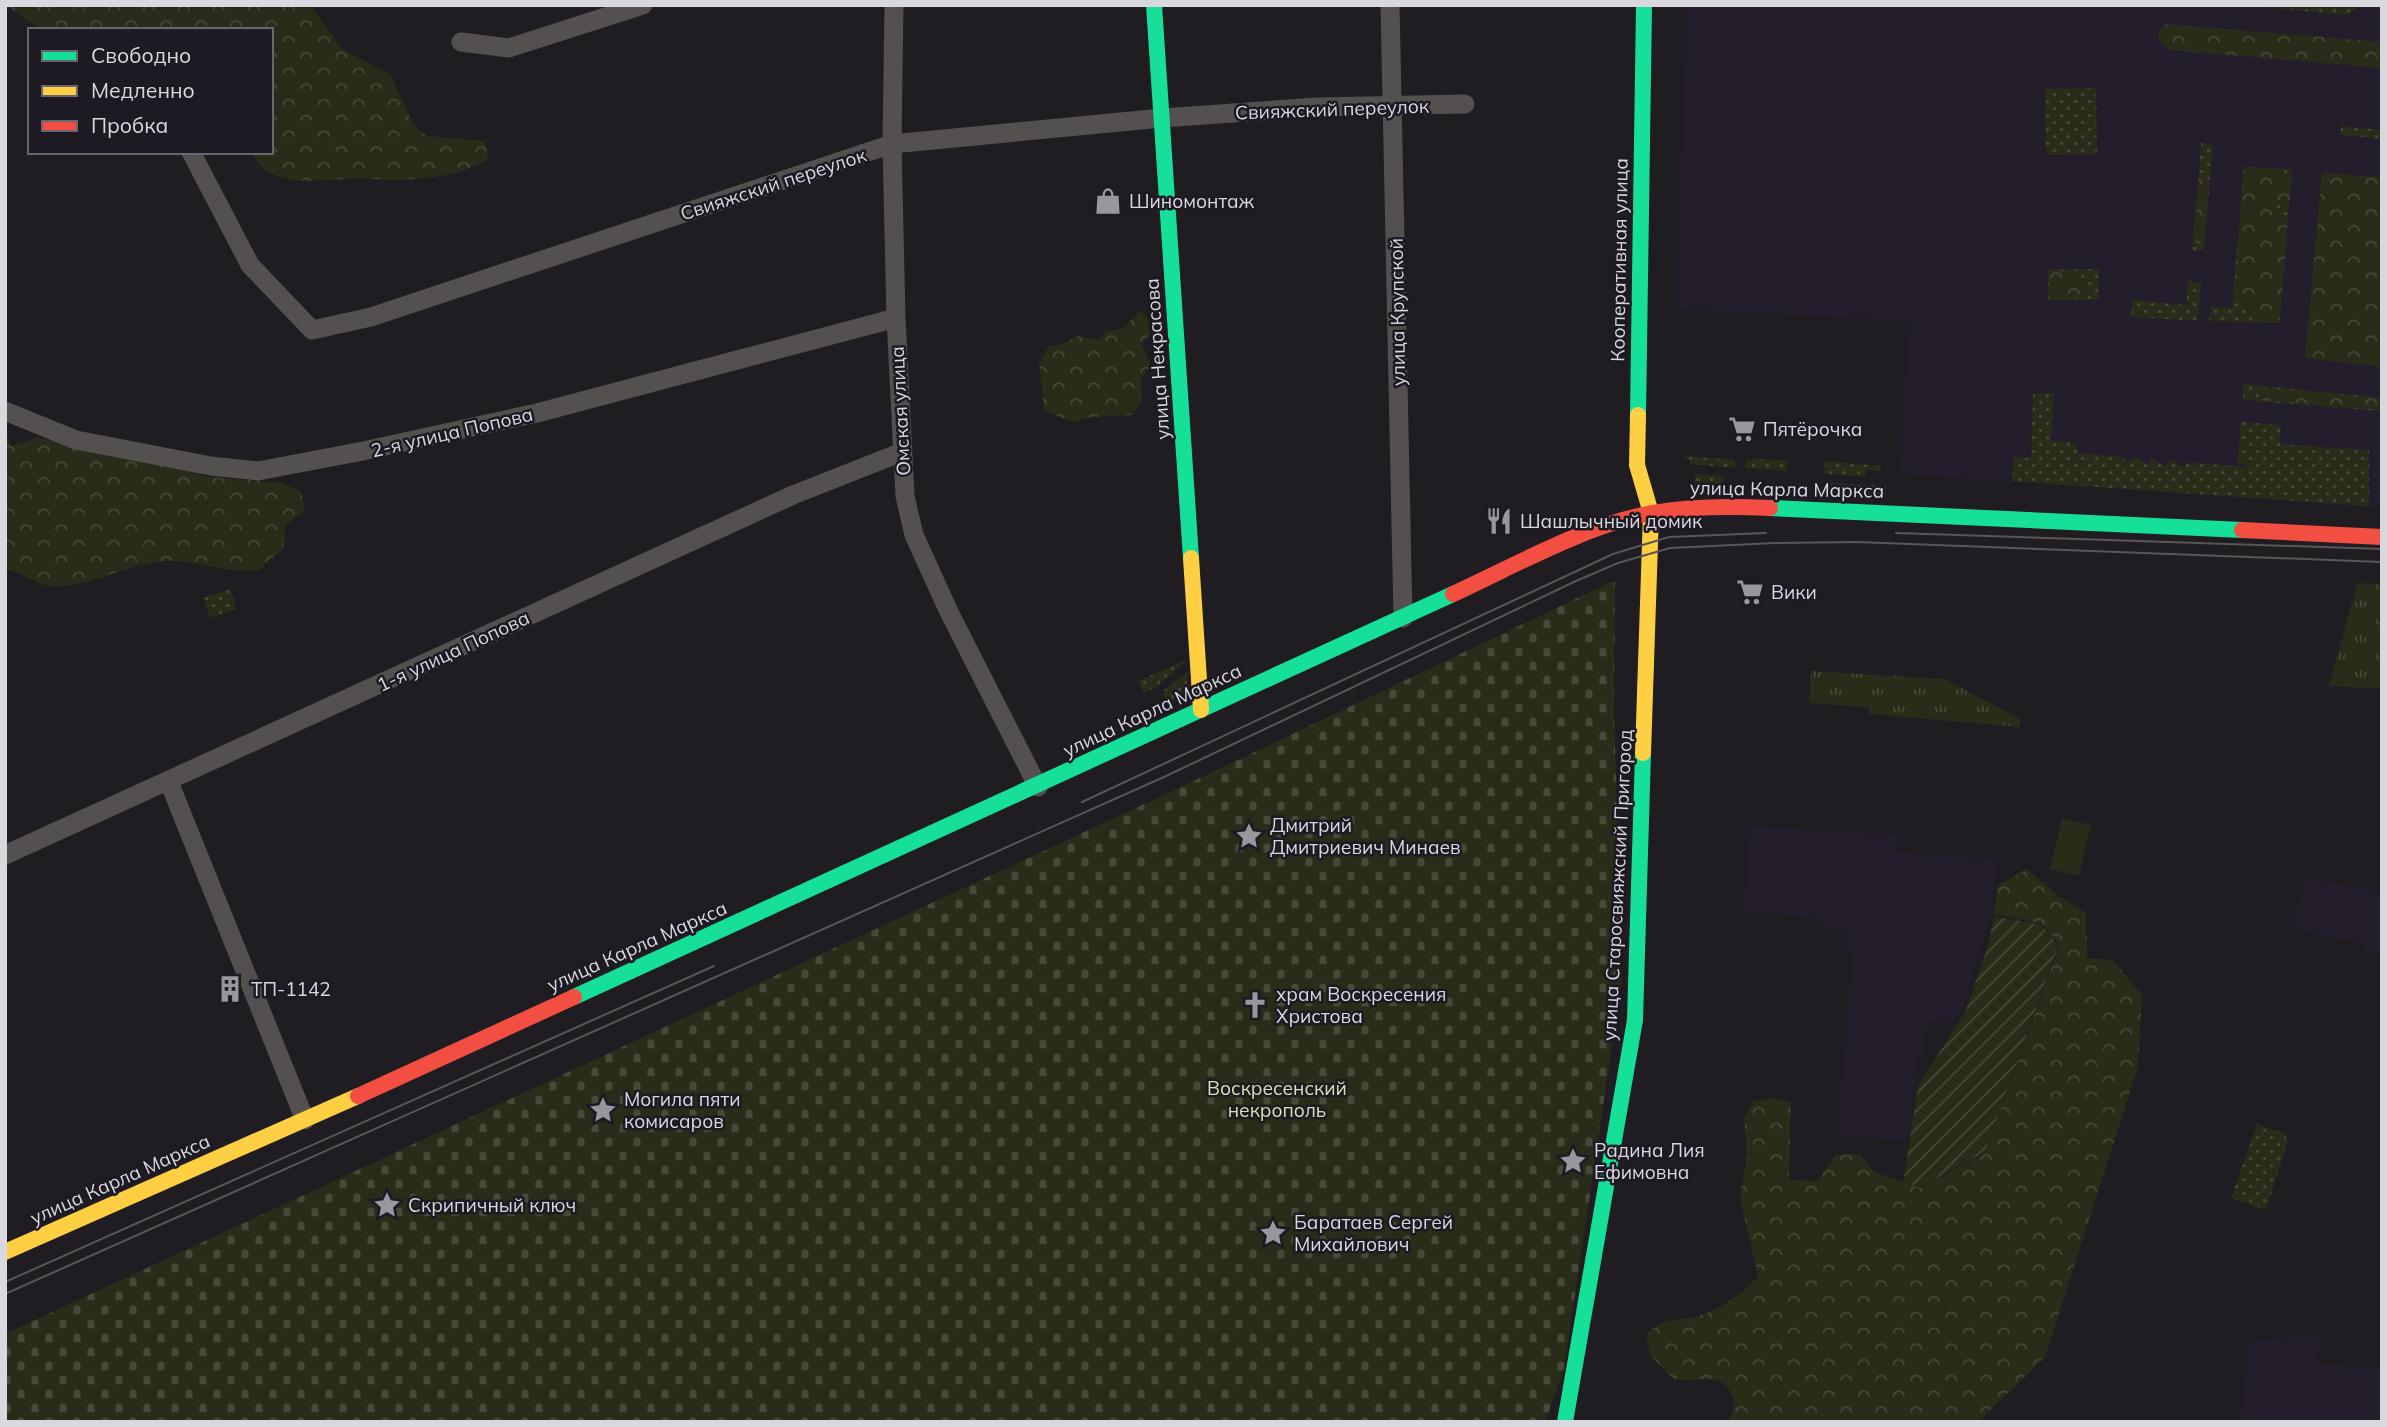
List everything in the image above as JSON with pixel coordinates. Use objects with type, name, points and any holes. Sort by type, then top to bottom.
[{"type":"main road","name":"улица Некрасова","points":[[1154,5],[1201,710]]},
{"type":"main road","name":"Кооперативная улица","points":[[1644,5],[1637,464],[1651,513]]},
{"type":"main road","name":"улица Карла Маркса","points":[[5,1252],[305,1120],[1583,536],[1651,513],[1721,506],[1892,511],[2382,537]]},
{"type":"main road","name":"улица Старосвияжский Пригород","points":[[1565,1422],[1635,1020],[1651,513]]},
{"type":"street","points":[[461,42],[509,48],[643,5]]},
{"type":"street","name":"Омская улица","points":[[894,5],[892,144],[896,318],[905,496],[914,535],[949,612],[1038,787]]},
{"type":"street","name":"улица Крупской","points":[[1390,5],[1403,618]]},
{"type":"street","name":"Свияжский переулок","points":[[192,154],[250,265],[312,330],[383,313],[892,144],[1162,118],[1317,107],[1465,104]]},
{"type":"street","name":"2-я улица Попова","points":[[5,411],[76,440],[211,466],[258,471],[363,452],[537,413],[896,318]]},
{"type":"street","name":"1-я улица Попова","points":[[5,855],[793,495],[902,452]]},
{"type":"street","points":[[169,782],[305,1120]]},
{"type":"shaded area","points":[[1687,5],[2382,5],[2382,508],[1900,474],[1910,321],[1677,309]]},
{"type":"shaded area","points":[[1750,826],[1898,835],[1897,852],[1997,859],[1992,913],[1962,1009],[1954,1023],[1927,1021],[1923,1057],[1916,1057],[1908,1140],[1838,1137],[1853,951],[1847,950],[1849,930],[1821,927],[1821,919],[1745,911]]},
{"type":"shaded area","points":[[2306,878],[2382,892],[2382,956],[2362,952],[2363,944],[2292,929]]},
{"type":"shaded area","points":[[2295,1336],[2319,1338],[2317,1363],[2382,1369],[2382,1422],[2241,1422],[2249,1342]]},
{"type":"green space","points":[[5,5],[310,5],[342,49],[391,75],[413,125],[427,136],[485,141],[488,159],[461,171],[430,178],[305,181],[280,177],[263,168],[252,154],[273,154],[273,28],[39,28]]},
{"type":"green space","points":[[2236,5],[2362,5],[2347,15]]},
{"type":"green space","points":[[2166,24],[2382,42],[2382,68],[2170,50],[2158,40],[2159,30]]},
{"type":"green space","points":[[2096,88],[2097,154],[2046,155],[2045,89]]},
{"type":"green space","points":[[2341,126],[2382,130],[2382,139],[2340,135]]},
{"type":"green space","points":[[2201,143],[2213,145],[2204,250],[2192,252]]},
{"type":"green space","points":[[2244,166],[2292,170],[2280,323],[2209,321],[2211,306],[2232,308]]},
{"type":"green space","points":[[2250,167],[2283,172],[2288,176],[2290,199],[2274,208],[2287,226],[2280,318],[2276,321],[2252,318],[2235,297],[2244,174]]},
{"type":"green space","points":[[2204,173],[2209,180],[2204,241],[2198,245],[2193,239],[2199,177]]},
{"type":"green space","points":[[2322,173],[2382,177],[2382,367],[2305,358]]},
{"type":"green space","points":[[2099,269],[2099,300],[2048,300],[2048,270]]},
{"type":"green space","points":[[2054,271],[2066,272],[2088,282],[2089,287],[2080,298],[2053,299],[2049,294],[2049,277]]},
{"type":"green space","points":[[2189,280],[2201,284],[2198,321],[2131,317],[2133,300],[2186,305]]},
{"type":"green space","points":[[1139,311],[1147,316],[1150,334],[1142,344],[1151,366],[1140,380],[1142,400],[1132,415],[1092,417],[1072,422],[1044,410],[1039,363],[1049,346],[1078,336],[1098,340],[1107,331],[1124,328]]},
{"type":"green space","points":[[2244,384],[2382,398],[2382,411],[2243,400]]},
{"type":"green space","points":[[2264,388],[2379,399],[2382,400],[2382,410],[2262,400],[2257,393]]},
{"type":"green space","points":[[2054,393],[2051,440],[2077,443],[2077,453],[2119,456],[2129,462],[2133,457],[2148,465],[2151,459],[2166,466],[2170,460],[2184,467],[2188,462],[2245,467],[2245,464],[2237,463],[2241,422],[2281,425],[2280,444],[2369,450],[2369,506],[2012,481],[2014,457],[2031,458],[2033,394]]},
{"type":"green space","points":[[5,429],[11,446],[37,438],[154,460],[209,477],[283,483],[301,492],[305,510],[285,526],[284,548],[259,570],[234,570],[162,561],[79,584],[45,585],[17,572],[5,570]]},
{"type":"green space","points":[[1685,456],[1735,460],[1735,468],[1690,464],[1690,460],[1684,459]]},
{"type":"green space","points":[[1746,460],[1788,461],[1787,471],[1745,468]]},
{"type":"green space","points":[[1825,461],[1881,466],[1880,471],[1866,470],[1865,477],[1824,474]]},
{"type":"green space","points":[[1695,474],[1725,476],[1719,489],[1694,487]]},
{"type":"green space","points":[[1824,482],[1886,486],[1886,495],[1881,498],[1832,496]]},
{"type":"green space","name":"Воскресенский некрополь","points":[[1615,582],[1614,712],[1622,979],[1564,1369],[1545,1422],[5,1422],[5,1334],[1198,779]]},
{"type":"green space","points":[[2357,583],[2382,584],[2382,689],[2329,686]]},
{"type":"green space","points":[[230,589],[237,609],[210,618],[203,598]]},
{"type":"green space","points":[[1188,659],[1159,686],[1144,693],[1138,681]]},
{"type":"green space","points":[[1189,670],[1185,694],[1167,704],[1162,692]]},
{"type":"green space","points":[[1811,671],[1945,679],[2020,719],[2020,727],[1869,714],[1869,707],[1809,703]]},
{"type":"green space","points":[[2062,818],[2091,825],[2079,876],[2050,869]]},
{"type":"green space","points":[[2027,869],[2058,896],[2086,913],[2087,958],[2113,960],[2142,995],[2138,1067],[2045,1357],[1978,1422],[1729,1422],[1735,1402],[1730,1391],[1716,1380],[1672,1378],[1651,1356],[1646,1337],[1651,1330],[1663,1323],[1699,1316],[1723,1305],[1758,1276],[1740,1199],[1747,1155],[1744,1119],[1753,1101],[1773,1098],[1791,1102],[1789,1180],[1818,1181],[1835,1155],[1860,1154],[1874,1172],[1920,1188],[1985,1153],[2058,950],[2058,943],[2042,924],[1994,914],[1997,886]]},
{"type":"green space","points":[[1994,916],[2042,925],[2057,944],[2057,950],[1985,1152],[1920,1187],[1903,1183],[1918,1086],[1965,1012],[1988,946]]},
{"type":"green space","points":[[2257,1124],[2284,1133],[2288,1141],[2266,1210],[2231,1198]]},
{"type":"tram line","points":[[1082,802],[1613,554],[1669,537],[1766,533]]},
{"type":"tram line","points":[[1896,533],[2382,549]]},
{"type":"tram line","points":[[5,1294],[1164,777],[1618,563],[1670,548],[1857,542],[2382,562]]},
{"type":"tram line","points":[[5,1282],[714,966]]},
{"type":"traffic: fast","points":[[1154,5],[1191,558]]},
{"type":"traffic: fast","points":[[1638,415],[1644,5]]},
{"type":"traffic: fast","points":[[1770,508],[2242,530]]},
{"type":"traffic: fast","points":[[574,997],[1453,594]]},
{"type":"traffic: fast","points":[[1565,1422],[1635,1020],[1643,753]]},
{"type":"traffic: slow","points":[[1638,415],[1637,465],[1651,513],[1643,753]]},
{"type":"traffic: slow","points":[[1191,558],[1201,710]]},
{"type":"traffic: slow","points":[[5,1252],[358,1096]]},
{"type":"traffic: jam","points":[[1453,594],[1576,537],[1627,519],[1696,508],[1770,508]]},
{"type":"traffic: jam","points":[[2242,530],[2382,537]]},
{"type":"traffic: jam","points":[[358,1096],[574,997]]},
{"type":"place","name":"Шиномонтаж","points":[[1108,201]]},
{"type":"place","name":"Пятёрочка","points":[[1742,429]]},
{"type":"place","name":"Шашлычный домик","points":[[1499,521]]},
{"type":"place","name":"Вики","points":[[1750,592]]},
{"type":"place","name":"Дмитрий Дмитриевич Минаев","points":[[1249,836]]},
{"type":"place","name":"ТП-1142","points":[[230,989]]},
{"type":"place","name":"храм Воскресения Христова","points":[[1255,1005]]},
{"type":"place","name":"Могила пяти комисаров","points":[[603,1110]]},
{"type":"place","name":"Радина Лия Ефимовна","points":[[1573,1161]]},
{"type":"place","name":"Скрипичный ключ","points":[[387,1205]]},
{"type":"place","name":"Баратаев Сергей Михайлович","points":[[1273,1233]]}]
